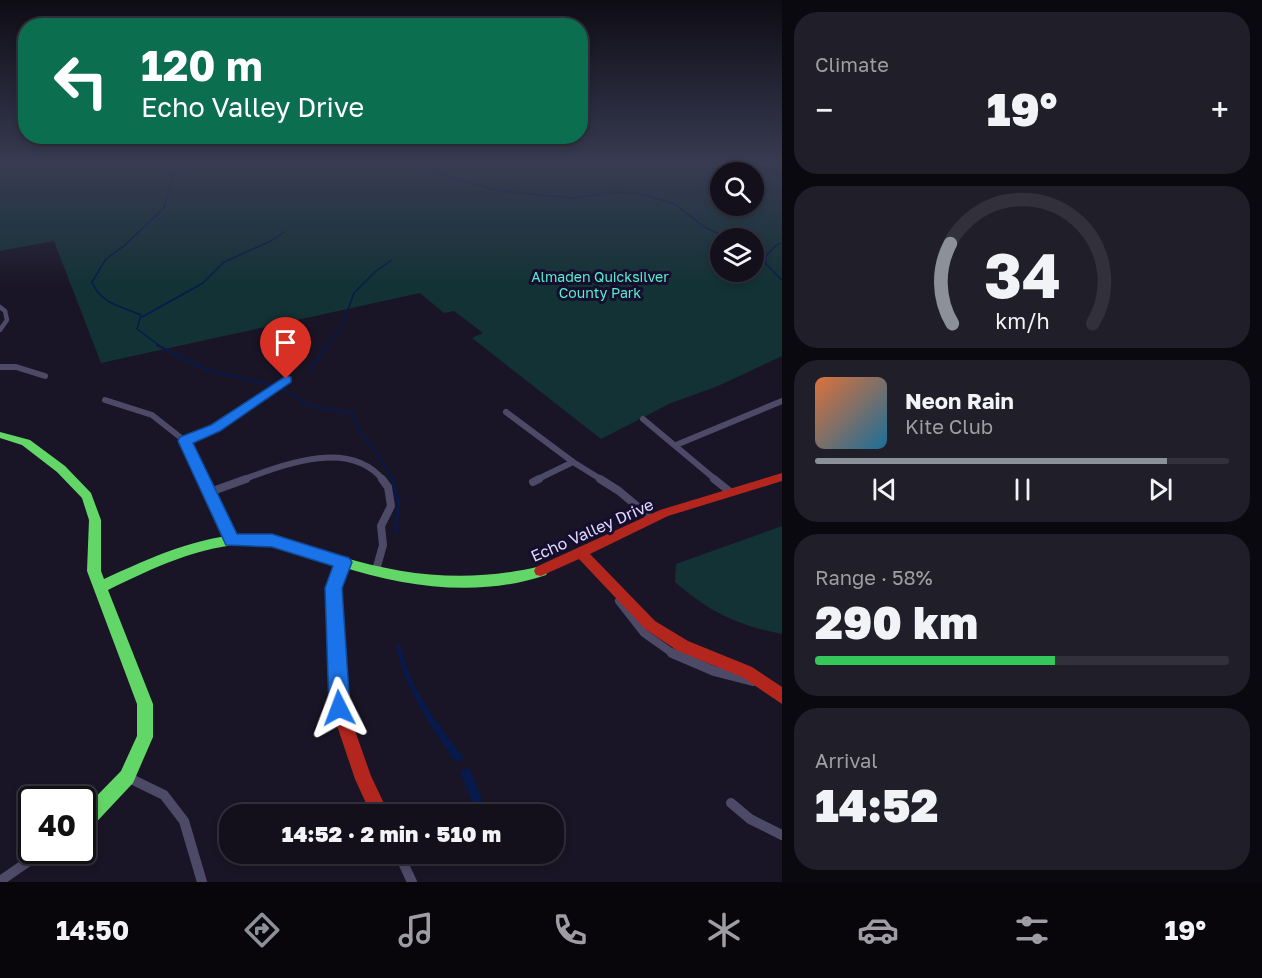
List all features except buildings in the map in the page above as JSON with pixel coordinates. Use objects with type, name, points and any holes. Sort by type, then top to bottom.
[{"type":"street","points":[[0,307],[5,311],[7,320],[0,330]]},
{"type":"street","points":[[0,367],[16,368],[45,376]]},
{"type":"street","points":[[185,441],[215,428],[286,379]]},
{"type":"street","points":[[105,400],[152,415],[185,441],[232,541]]},
{"type":"street","points":[[676,445],[782,401]]},
{"type":"street","points":[[506,412],[573,462],[620,491],[651,519]]},
{"type":"street","points":[[643,419],[729,491]]},
{"type":"street","points":[[0,435],[26,442],[61,469],[87,496],[95,520],[94,571],[145,704],[145,737],[128,777],[96,810]]},
{"type":"street","points":[[210,492],[286,464],[317,458],[351,460],[373,468],[388,486],[391,506],[381,526],[383,545],[376,570]]},
{"type":"street","points":[[533,482],[573,462]]},
{"type":"street","name":"Echo Valley Drive","points":[[100,587],[165,557],[232,541],[272,540],[343,562],[410,579],[448,584],[504,581],[536,573],[651,519],[729,491],[782,477]]},
{"type":"street","points":[[581,553],[650,625],[683,646],[747,672],[782,696]]},
{"type":"street","points":[[343,562],[333,588],[339,708],[376,804]]},
{"type":"street","points":[[128,777],[164,795],[184,822],[202,882]]},
{"type":"street","points":[[731,803],[750,819],[782,836]]},
{"type":"street","points":[[0,881],[25,864]]},
{"type":"street","points":[[404,864],[412,882]]},
{"type":"green space","name":"Almaden Quicksilver County Park","points":[[0,205],[710,205],[710,216],[764,216],[764,205],[782,205],[782,356],[718,386],[671,403],[601,439],[472,338],[483,333],[454,311],[444,313],[420,293],[101,363],[54,241],[0,251]]},
{"type":"green space","points":[[782,526],[782,634],[737,622],[724,616],[700,602],[675,582],[676,564]]},
{"type":"water","points":[[400,644],[417,690],[434,718],[464,758],[456,763],[412,692],[396,645]]},
{"type":"water","points":[[469,767],[483,804],[473,804],[460,772]]},
{"type":"waterway","points":[[160,346],[137,329],[141,315],[106,300],[92,282],[106,259],[125,245],[165,205]]},
{"type":"waterway","points":[[676,205],[710,230]]},
{"type":"waterway","points":[[142,317],[203,283],[224,262],[271,241],[284,232]]},
{"type":"waterway","points":[[767,255],[775,246],[782,243]]},
{"type":"waterway","points":[[764,252],[766,253],[766,264],[782,280]]},
{"type":"waterway","points":[[327,346],[342,326],[354,293],[376,271],[392,260]]},
{"type":"waterway","points":[[157,345],[205,369],[274,386]]},
{"type":"waterway","points":[[309,370],[328,345]]},
{"type":"waterway","points":[[282,389],[310,406],[352,413],[358,429],[381,459]]},
{"type":"waterway","points":[[382,462],[393,480]]},
{"type":"waterway","points":[[392,479],[399,503],[395,532]]},
{"type":"traffic: fast","points":[[0,435],[26,442],[61,469],[87,496],[95,520],[94,571],[145,704],[145,737],[127,777],[96,810]]},
{"type":"traffic: fast","points":[[100,587],[173,555],[231,540],[251,539],[285,544],[389,574],[440,582],[490,581],[541,571]]},
{"type":"traffic: jam","points":[[541,571],[664,513],[782,477]]},
{"type":"traffic: jam","points":[[581,553],[650,625],[683,646],[747,672],[782,696]]},
{"type":"traffic: jam","points":[[343,562],[333,588],[339,708],[364,779],[375,804]]},
{"type":"route","points":[[286,379],[215,428],[185,441],[232,541],[272,540],[343,562],[333,588],[339,708]]}]
